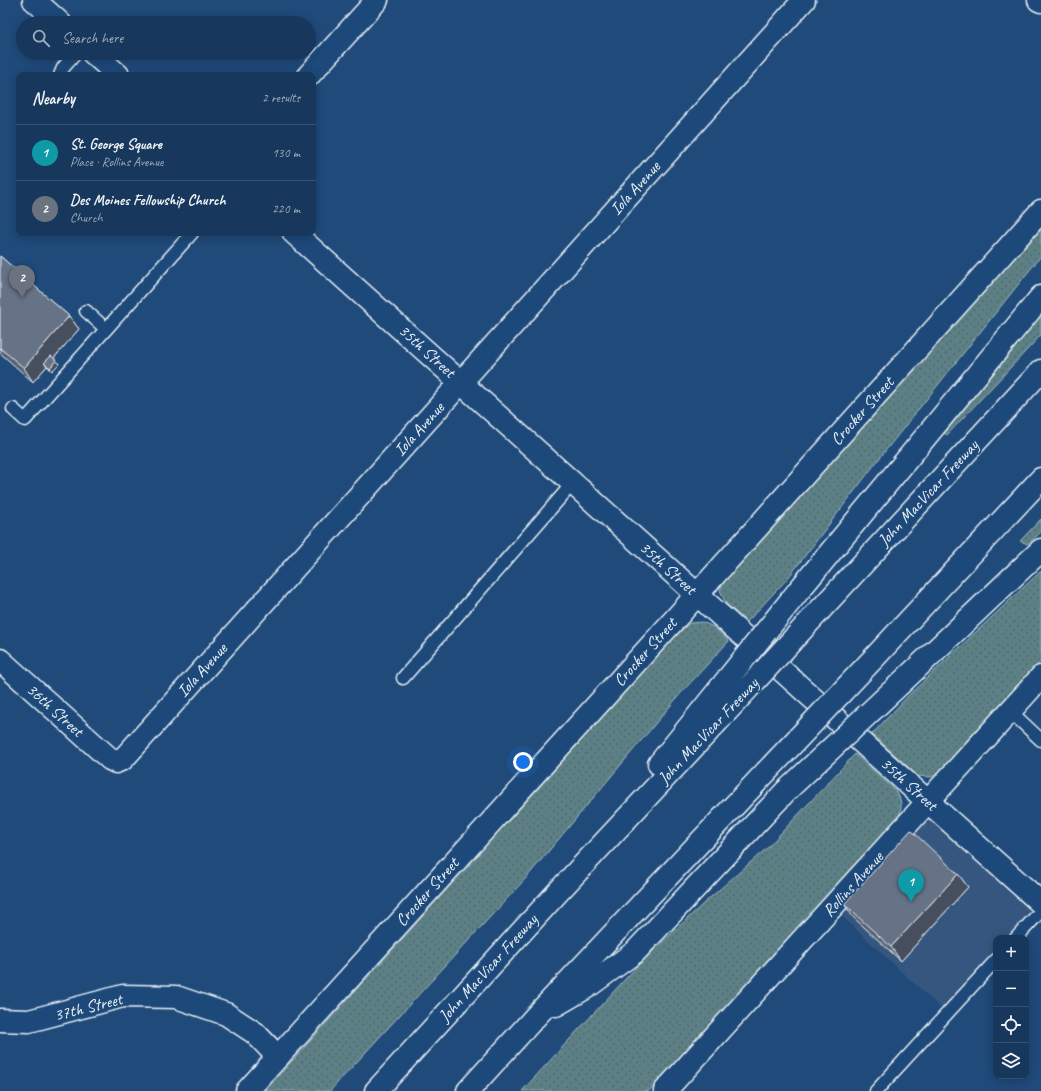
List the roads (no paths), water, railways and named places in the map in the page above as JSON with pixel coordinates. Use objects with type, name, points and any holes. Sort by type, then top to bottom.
[{"type":"main road","points":[[34,0],[52,16]]},
{"type":"main road","points":[[312,72],[377,0]]},
{"type":"main road","name":"Iola Avenue","points":[[110,760],[116,762],[123,759],[804,0]]},
{"type":"main road","points":[[101,60],[115,72]]},
{"type":"main road","name":"Crocker Street","points":[[247,1091],[1041,211]]},
{"type":"main road","name":"35th Street","points":[[297,236],[1041,903]]},
{"type":"main road","points":[[708,718],[800,589],[1041,296]]},
{"type":"main road","name":"John MacVicar Freeway","points":[[376,1091],[558,892],[708,718],[821,608],[1041,371]]},
{"type":"main road","points":[[468,1091],[536,1016],[1041,479]]},
{"type":"main road","points":[[536,1016],[587,987],[635,952],[786,791],[1041,550]]},
{"type":"main road","name":"36th Street","points":[[0,660],[110,760]]},
{"type":"main road","name":"Rollins Avenue","points":[[664,1091],[1041,677]]},
{"type":"main road","name":"37th Street","points":[[0,1020],[29,1021],[123,996],[176,997],[226,1014],[255,1034],[278,1056]]},
{"type":"lane","points":[[61,72],[70,60]]},
{"type":"lane","points":[[13,410],[25,420],[106,329],[137,287],[173,247],[188,236]]},
{"type":"lane","points":[[86,311],[106,329]]},
{"type":"lane","points":[[403,678],[573,483]]},
{"type":"lane","points":[[1010,711],[1041,740]]},
{"type":"lane","points":[[1019,935],[1041,911]]},
{"type":"lane","points":[[876,1091],[993,963]]},
{"type":"place","name":"Des Moines Fellowship Church","points":[[22,298]]},
{"type":"place","name":"St. George Square","points":[[911,902]]}]
